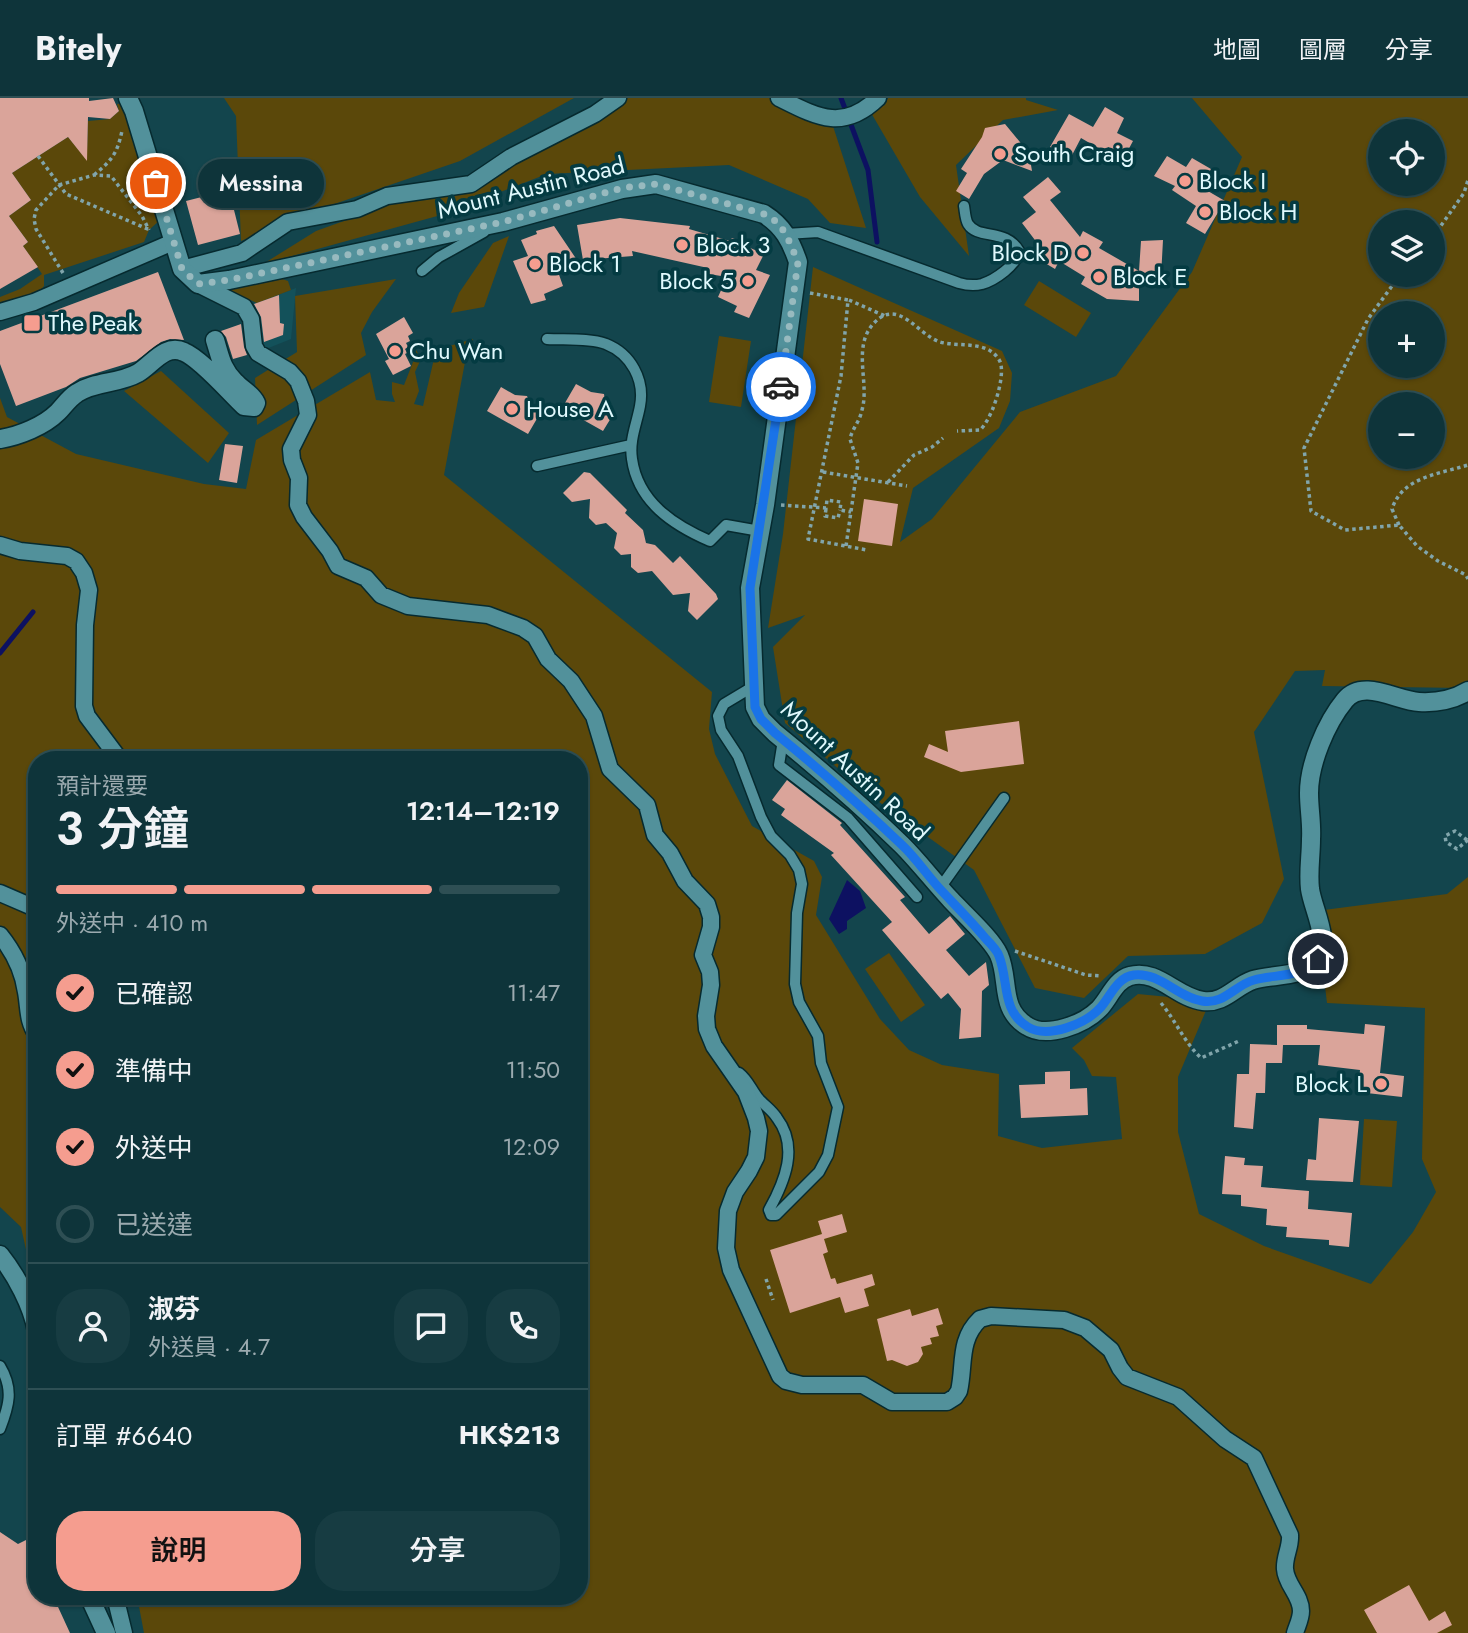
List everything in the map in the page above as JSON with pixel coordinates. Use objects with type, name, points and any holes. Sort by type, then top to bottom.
[{"type":"street","points":[[182,269],[242,253],[288,222],[358,209],[387,196],[471,184],[511,157],[595,114],[618,98]]},
{"type":"street","points":[[779,98],[838,120],[861,113],[873,102]]},
{"type":"street","points":[[131,108],[182,269],[198,284],[244,307],[251,319],[258,354],[290,372],[298,381],[307,410],[305,423],[291,449],[291,457],[299,478],[299,507],[303,517],[340,568],[366,578],[381,595],[411,607],[484,614],[523,628],[535,636],[548,659],[573,683],[596,720],[610,769],[647,805],[654,835],[672,856],[685,881],[702,898],[710,911],[711,927],[703,952],[711,978],[707,1029],[714,1046],[736,1075],[756,1118],[759,1136],[754,1162],[735,1192],[728,1211],[726,1248],[731,1270],[750,1307],[769,1355],[782,1377],[809,1385],[863,1385],[892,1402],[947,1402],[960,1391],[964,1345],[980,1319],[1003,1316],[1064,1320],[1079,1324],[1111,1350],[1127,1377],[1174,1395],[1225,1439],[1254,1458],[1290,1535],[1285,1573],[1300,1601],[1301,1610],[1295,1633]]},
{"type":"street","name":"Mount Austin Road","points":[[198,284],[229,280],[503,222],[622,188],[656,184],[764,214],[777,222],[786,234],[798,262],[765,505],[750,588],[755,707],[761,719],[783,740],[903,846],[999,955],[1007,1001],[1023,1024],[1040,1031],[1066,1027],[1091,1015],[1129,976],[1155,978],[1192,998],[1208,1002],[1223,998],[1253,980],[1301,971],[1315,962],[1322,948],[1309,880],[1310,778],[1319,747],[1345,700],[1354,693],[1371,691],[1407,700],[1438,702],[1457,698],[1468,691]]},
{"type":"street","points":[[0,312],[34,302],[173,242]]},
{"type":"street","points":[[0,439],[20,433],[53,417],[79,392],[130,377],[159,356],[172,351],[187,353],[244,406],[254,407],[256,403],[253,397],[224,370],[215,340]]},
{"type":"street","points":[[0,545],[20,551],[67,556],[76,561],[84,573],[89,600],[85,625],[84,706],[87,716],[113,751]]},
{"type":"street","points":[[0,893],[28,905]]},
{"type":"street","points":[[0,935],[22,976],[28,1011]]},
{"type":"street","points":[[0,1255],[28,1305]]},
{"type":"street","points":[[93,1605],[106,1633]]},
{"type":"street","points":[[117,1605],[124,1633]]},
{"type":"lane","points":[[786,234],[818,232],[959,283],[977,285],[1002,272],[1017,258],[1018,251],[1007,238],[978,232],[971,227],[964,206]]},
{"type":"lane","points":[[422,271],[439,257],[503,222]]},
{"type":"lane","points":[[547,339],[596,341],[617,350],[632,365],[640,385],[641,397],[631,445],[632,458],[641,486],[670,520],[710,541],[726,524],[760,531]]},
{"type":"lane","points":[[537,466],[631,445]]},
{"type":"lane","points":[[736,1075],[739,1073],[747,1079],[758,1097],[778,1118],[788,1139],[787,1172],[769,1209],[771,1215],[776,1215],[819,1172],[828,1155],[838,1107],[821,1063],[818,1036],[799,1002],[795,984],[797,914],[802,897],[799,870],[790,855],[771,836],[761,817],[738,755],[721,730],[718,716],[724,704],[754,686]]},
{"type":"lane","points":[[1438,702],[1468,701]]},
{"type":"lane","points":[[783,740],[779,765],[848,818],[917,897]]},
{"type":"lane","points":[[940,888],[1004,798]]},
{"type":"lane","points":[[0,1366],[8,1382],[10,1398],[0,1429]]},
{"type":"path","points":[[94,175],[112,160],[131,108]]},
{"type":"path","points":[[38,156],[59,185],[66,194],[149,230],[142,216],[111,176],[94,175],[59,185],[36,210],[34,219],[36,229],[69,286]]},
{"type":"path","points":[[1445,220],[1464,192],[1468,180]]},
{"type":"path","points":[[1391,287],[1368,319],[1304,448],[1311,511],[1345,530],[1399,525]]},
{"type":"path","points":[[794,292],[848,300],[885,316]]},
{"type":"path","points":[[848,300],[841,376],[808,539],[867,550]]},
{"type":"path","points":[[846,546],[858,463],[850,439],[862,412],[865,397],[862,355],[867,335],[877,320],[895,314],[940,342],[989,350],[997,357],[1001,365],[999,389],[987,424],[981,430],[957,431]]},
{"type":"path","points":[[888,483],[914,455],[932,447],[943,438]]},
{"type":"path","points":[[1468,466],[1423,478],[1404,488],[1396,497],[1392,509],[1399,525],[1417,546],[1438,561],[1466,575],[1468,579]]},
{"type":"path","points":[[823,472],[907,486]]},
{"type":"path","points":[[827,500],[841,502],[839,510],[838,518],[825,516],[827,500]]},
{"type":"path","points":[[765,505],[826,508]]},
{"type":"path","points":[[839,510],[852,512]]},
{"type":"path","points":[[1455,831],[1468,840],[1457,849],[1446,842],[1445,836],[1455,831]]},
{"type":"path","points":[[1034,959],[1086,975]]},
{"type":"path","points":[[1160,1001],[1174,1018],[1186,1042],[1201,1058],[1239,1041]]},
{"type":"path","points":[[766,1279],[773,1300]]},
{"type":"shaded area","points":[[224,98],[574,98],[460,161],[308,213],[241,241],[236,116]]},
{"type":"shaded area","points":[[615,98],[782,98],[832,123],[866,228],[830,223],[808,199],[729,165],[547,174],[441,215],[263,264],[316,231],[468,179]]},
{"type":"shaded area","points":[[888,98],[1026,98],[1058,110],[1003,120],[956,165],[969,256],[920,197],[870,111],[885,105]]},
{"type":"shaded area","points":[[1192,98],[1468,98],[1468,685],[1464,688],[1322,686],[1325,670],[1295,671],[1254,732],[1284,879],[1262,923],[1205,954],[1128,956],[1084,998],[1035,988],[974,870],[868,794],[785,723],[773,647],[805,615],[768,628],[783,534],[813,267],[1002,351],[1012,373],[1010,401],[999,428],[913,488],[900,542],[932,519],[1020,412],[1116,376],[1192,272],[1242,157]]},
{"type":"shaded area","points":[[126,103],[161,219],[149,230],[144,242],[44,275],[44,286],[36,295],[0,306],[0,297],[20,289],[42,274],[23,246],[28,242],[9,216],[31,200],[12,173],[68,137],[82,154],[87,150],[88,121],[110,119],[119,111],[117,104]]},
{"type":"shaded area","points":[[509,236],[484,307],[451,313],[459,293],[493,243]]},
{"type":"shaded area","points":[[282,279],[288,281],[291,290],[257,303],[230,291],[230,288]]},
{"type":"shaded area","points":[[396,279],[372,312],[361,333],[366,355],[257,425],[255,378],[297,352],[295,296]]},
{"type":"shaded area","points":[[1039,281],[1091,313],[1076,337],[1024,305]]},
{"type":"shaded area","points":[[296,288],[291,339],[266,349],[262,343],[261,321],[254,304]]},
{"type":"shaded area","points":[[719,336],[751,341],[741,407],[709,402]]},
{"type":"shaded area","points":[[473,339],[465,362],[444,475],[712,692],[709,729],[715,754],[752,826],[814,861],[822,877],[816,915],[880,1019],[909,1050],[942,1065],[999,1074],[998,1136],[1042,1148],[1122,1139],[1116,1077],[1092,1076],[1084,1060],[1072,1048],[1138,994],[1210,1001],[1178,1077],[1178,1132],[1199,1214],[1264,1246],[1371,1284],[1413,1232],[1436,1192],[1422,1159],[1425,1008],[1327,1003],[1316,911],[1447,894],[1468,877],[1468,1633],[144,1633],[139,1605],[588,1605],[588,751],[28,751],[28,1258],[21,1227],[0,1207],[0,398],[7,417],[76,454],[204,484],[246,489],[256,440],[370,372],[376,400],[395,402],[392,382],[404,385],[416,350],[421,359],[415,372],[419,391],[414,404],[423,406],[436,350]]},
{"type":"shaded area","points":[[161,371],[229,433],[208,463],[124,391]]},
{"type":"shaded area","points":[[847,880],[860,891],[866,908],[847,921],[847,929],[839,934],[829,919]]},
{"type":"shaded area","points":[[889,953],[925,1005],[901,1022],[865,969]]},
{"type":"shaded area","points":[[1364,1119],[1397,1121],[1392,1187],[1360,1185]]},
{"type":"shaded area","points":[[28,1280],[28,1330],[24,1320],[22,1296]]},
{"type":"building","points":[[0,98],[89,98],[89,101],[113,98],[119,111],[110,119],[88,117],[87,161],[68,137],[12,173],[31,200],[9,216],[28,242],[23,246],[38,267],[0,289]]},
{"type":"building","points":[[1105,107],[1124,118],[1117,133],[1133,141],[1125,156],[1108,147],[1105,152],[1081,138],[1070,159],[1050,147],[1069,114],[1093,127]]},
{"type":"building","name":"South Craig","points":[[1005,124],[1029,153],[1032,171],[1003,160],[984,174],[969,199],[956,191],[967,173],[961,169],[985,128]]},
{"type":"building","points":[[1167,156],[1186,167],[1192,158],[1211,169],[1201,187],[1225,201],[1205,234],[1186,223],[1196,206],[1172,190],[1175,186],[1154,176]]},
{"type":"building","points":[[1048,177],[1061,192],[1050,200],[1080,237],[1083,231],[1103,242],[1099,248],[1139,271],[1141,241],[1163,240],[1161,277],[1139,278],[1139,301],[1107,299],[1081,284],[1085,277],[1059,261],[1055,269],[1035,257],[1041,248],[1022,223],[1036,212],[1023,197]]},
{"type":"building","points":[[229,190],[240,234],[198,245],[186,201]]},
{"type":"building","points":[[620,218],[690,226],[689,229],[750,244],[748,247],[764,254],[756,270],[770,275],[749,318],[734,312],[737,306],[718,297],[727,277],[709,274],[708,268],[632,251],[633,256],[583,260],[577,225]]},
{"type":"building","name":"Block 1","points":[[554,226],[579,263],[556,266],[563,286],[544,294],[546,300],[531,304],[513,261],[528,256],[521,240],[537,234],[536,231]]},
{"type":"building","points":[[158,272],[184,340],[170,339],[161,342],[136,361],[80,378],[66,387],[16,406],[0,364],[0,331]]},
{"type":"building","points":[[279,295],[283,335],[264,342],[261,317],[254,304]]},
{"type":"building","name":"Chu Wan","points":[[404,317],[413,333],[408,336],[410,341],[406,343],[408,347],[405,349],[411,366],[393,375],[385,361],[389,359],[376,334]]},
{"type":"building","points":[[241,324],[247,355],[233,359],[226,337],[221,331]]},
{"type":"building","points":[[576,384],[591,392],[604,394],[605,401],[612,405],[609,410],[614,413],[603,431],[562,408]]},
{"type":"building","name":"House A","points":[[501,387],[515,395],[527,396],[530,403],[542,410],[528,434],[487,411]]},
{"type":"building","points":[[225,444],[243,446],[237,483],[219,480]]},
{"type":"building","points":[[584,472],[590,473],[627,510],[625,513],[643,530],[646,543],[655,545],[673,563],[680,556],[716,594],[718,599],[697,620],[688,611],[690,593],[673,595],[652,571],[638,573],[631,567],[631,554],[621,555],[614,548],[617,533],[606,523],[596,525],[589,518],[590,499],[572,502],[563,493]]},
{"type":"building","points":[[864,499],[898,504],[892,546],[858,541]]},
{"type":"building","points":[[1019,721],[1024,764],[961,772],[924,757],[929,744],[948,752],[945,731]]},
{"type":"building","points":[[787,780],[842,823],[840,825],[905,897],[900,900],[929,934],[950,916],[965,934],[946,950],[969,976],[986,962],[989,985],[982,991],[981,1037],[959,1039],[961,1009],[948,993],[941,999],[882,930],[892,922],[831,855],[834,853],[781,815],[785,809],[772,800]]},
{"type":"building","points":[[1365,1024],[1385,1026],[1380,1073],[1404,1076],[1402,1097],[1358,1092],[1360,1070],[1318,1065],[1320,1045],[1283,1045],[1282,1063],[1266,1063],[1265,1093],[1256,1093],[1253,1129],[1234,1127],[1237,1074],[1249,1074],[1250,1044],[1277,1045],[1277,1025],[1307,1025],[1307,1029],[1364,1034]]},
{"type":"building","points":[[1070,1071],[1070,1089],[1087,1088],[1088,1115],[1021,1118],[1019,1085],[1045,1084],[1045,1072]]},
{"type":"building","points":[[1319,1118],[1359,1121],[1353,1182],[1306,1180],[1308,1159],[1316,1160]]},
{"type":"building","points":[[1225,1156],[1245,1158],[1244,1165],[1263,1166],[1261,1187],[1309,1191],[1308,1209],[1352,1213],[1349,1247],[1329,1245],[1329,1240],[1286,1237],[1287,1227],[1266,1225],[1267,1209],[1241,1206],[1241,1195],[1222,1194]]},
{"type":"building","points":[[842,1214],[847,1232],[824,1239],[828,1252],[823,1254],[831,1279],[835,1278],[837,1284],[872,1274],[875,1285],[864,1289],[869,1306],[845,1313],[840,1297],[790,1313],[770,1250],[822,1234],[818,1221]]},
{"type":"building","points":[[938,1308],[943,1324],[936,1326],[939,1336],[930,1338],[932,1344],[921,1347],[923,1354],[918,1362],[907,1366],[892,1360],[887,1361],[877,1319],[910,1309],[912,1316]]},
{"type":"building","points":[[0,1532],[18,1544],[26,1540],[28,1544],[28,1605],[57,1605],[70,1633],[0,1633]]},
{"type":"building","points":[[1409,1585],[1429,1621],[1445,1611],[1452,1625],[1437,1633],[1377,1633],[1364,1610]]},
{"type":"waterway","points":[[841,98],[868,170],[877,242]]},
{"type":"waterway","points":[[0,653],[33,612]]},
{"type":"way so far","points":[[156,183],[182,269],[198,284],[229,280],[503,222],[622,188],[656,184],[764,214],[777,222],[786,234],[793,245],[798,262],[781,387]]},
{"type":"place","name":"South Craig","points":[[1000,154]]},
{"type":"place","name":"Block I","points":[[1185,181]]},
{"type":"place","name":"Messina","points":[[156,183]]},
{"type":"place","name":"Block H","points":[[1205,212]]},
{"type":"place","name":"Block 3","points":[[682,245]]},
{"type":"place","name":"Block D","points":[[1083,253]]},
{"type":"place","name":"Block 1","points":[[535,264]]},
{"type":"place","name":"Block E","points":[[1099,277]]},
{"type":"place","name":"Block 5","points":[[748,281]]},
{"type":"place","name":"The Peak","points":[[32,323]]},
{"type":"place","name":"Chu Wan","points":[[395,351]]},
{"type":"place","name":"House A","points":[[512,409]]},
{"type":"place","name":"Block L","points":[[1381,1084]]},
{"type":"route","points":[[781,387],[765,505],[750,588],[755,707],[761,719],[775,733],[903,846],[976,927],[999,955],[1007,1001],[1023,1024],[1046,1031],[1066,1027],[1084,1019],[1100,1008],[1124,978],[1133,975],[1155,978],[1186,996],[1204,1002],[1223,998],[1253,980],[1301,971],[1318,959]]}]
